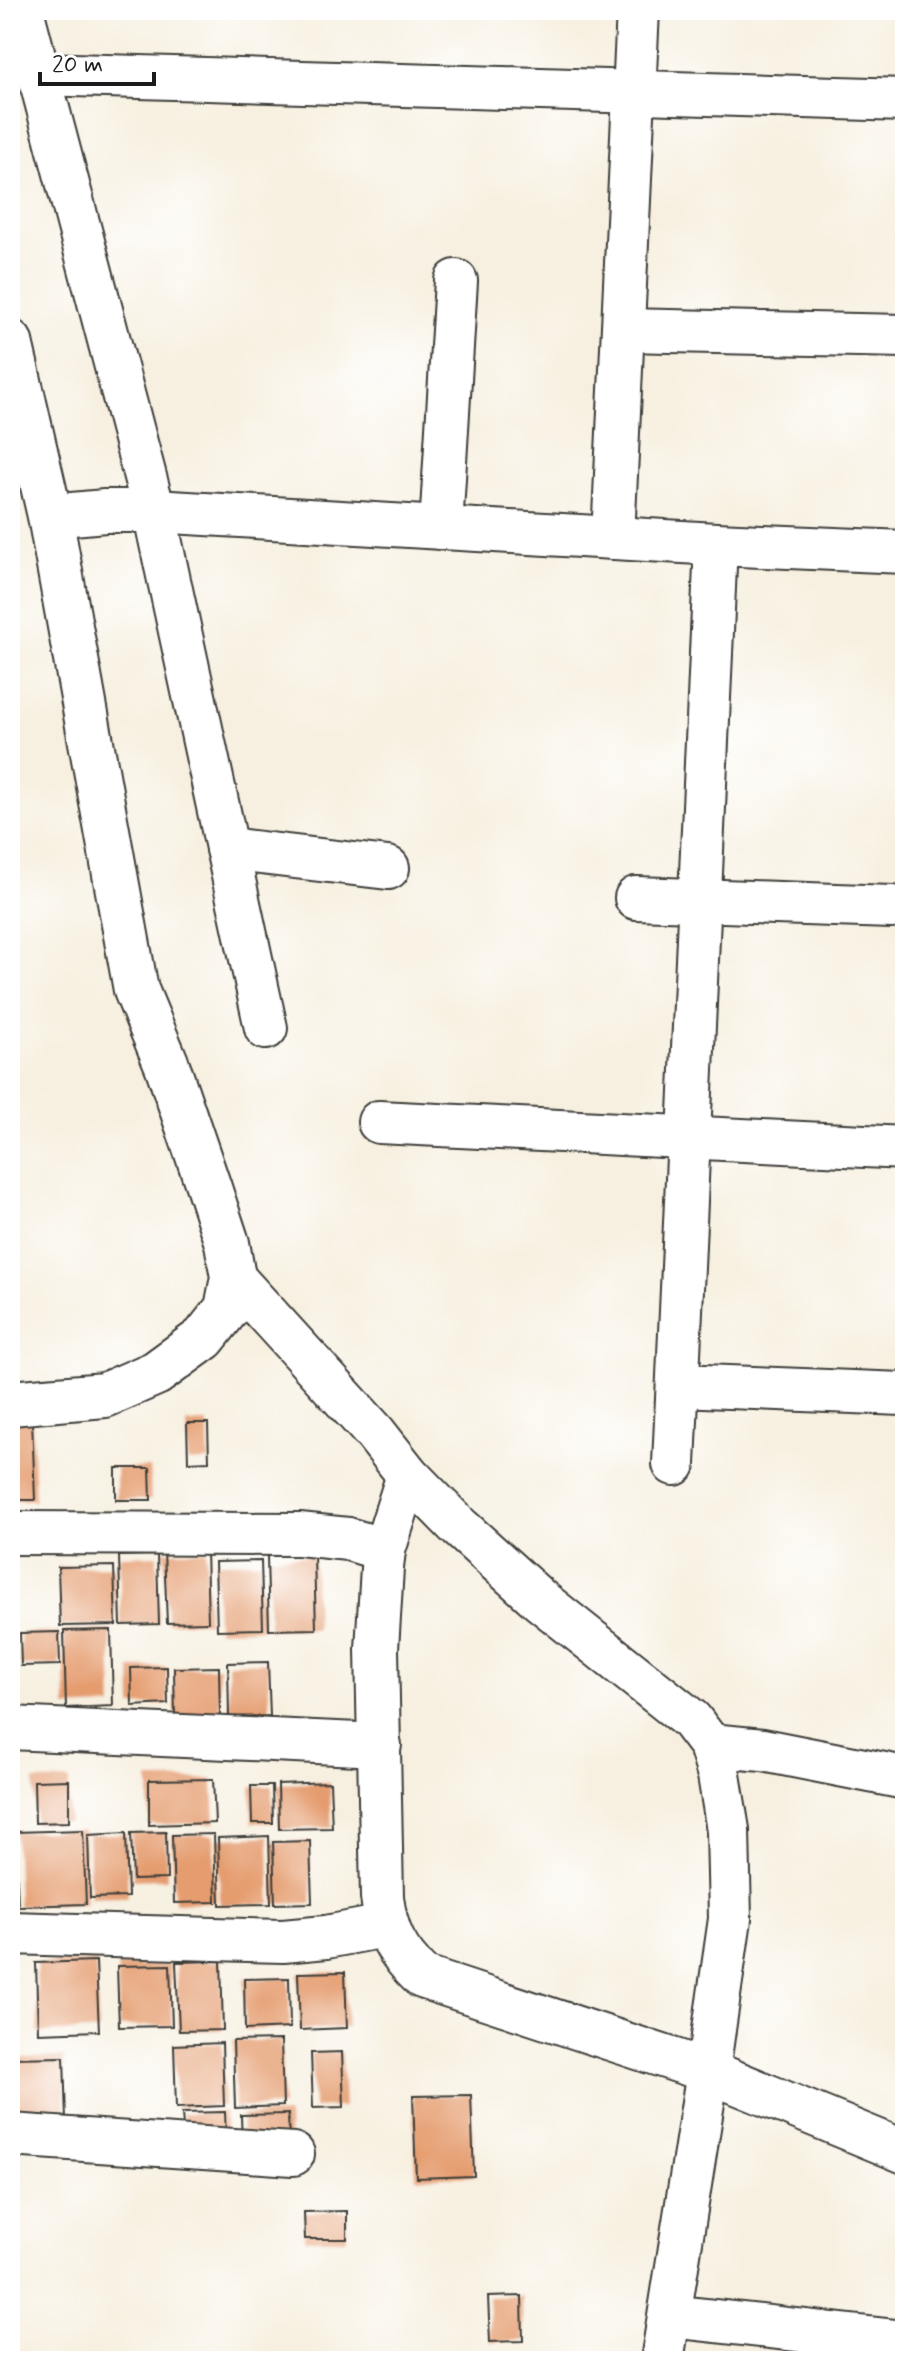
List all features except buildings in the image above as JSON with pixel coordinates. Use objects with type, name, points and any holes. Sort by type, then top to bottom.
[{"type":"main road","points":[[10,342],[50,516],[136,990],[167,1065],[209,1188],[227,1243],[233,1277],[227,1309],[204,1338],[156,1373],[105,1395],[10,1403]]},
{"type":"street","points":[[22,10],[154,511],[266,1028]]},
{"type":"street","points":[[613,538],[638,10]]},
{"type":"street","points":[[39,74],[905,100]]},
{"type":"street","points":[[441,528],[456,281]]},
{"type":"street","points":[[623,330],[905,336]]},
{"type":"street","points":[[50,516],[154,511],[905,552]]},
{"type":"street","points":[[674,1464],[716,544]]},
{"type":"street","points":[[227,849],[388,868]]},
{"type":"street","points":[[636,898],[892,907]]},
{"type":"street","points":[[379,1122],[905,1148]]},
{"type":"street","points":[[233,1277],[375,1433],[408,1475],[458,1526],[540,1600],[691,1720],[710,1745],[719,1775],[728,1830],[730,1919],[662,2361]]},
{"type":"street","points":[[678,1385],[903,1394]]},
{"type":"street","points":[[408,1475],[384,1550],[377,1649],[382,1897],[385,1926],[406,1962],[422,1977],[708,2071],[905,2152]]},
{"type":"street","points":[[10,1533],[299,1534],[348,1539],[384,1550]]},
{"type":"street","points":[[10,1728],[380,1745]]},
{"type":"street","points":[[710,1745],[763,1750],[905,1778]]},
{"type":"street","points":[[10,1933],[283,1941],[385,1926]]},
{"type":"street","points":[[10,2135],[293,2154]]},
{"type":"street","points":[[670,2316],[905,2342]]}]
